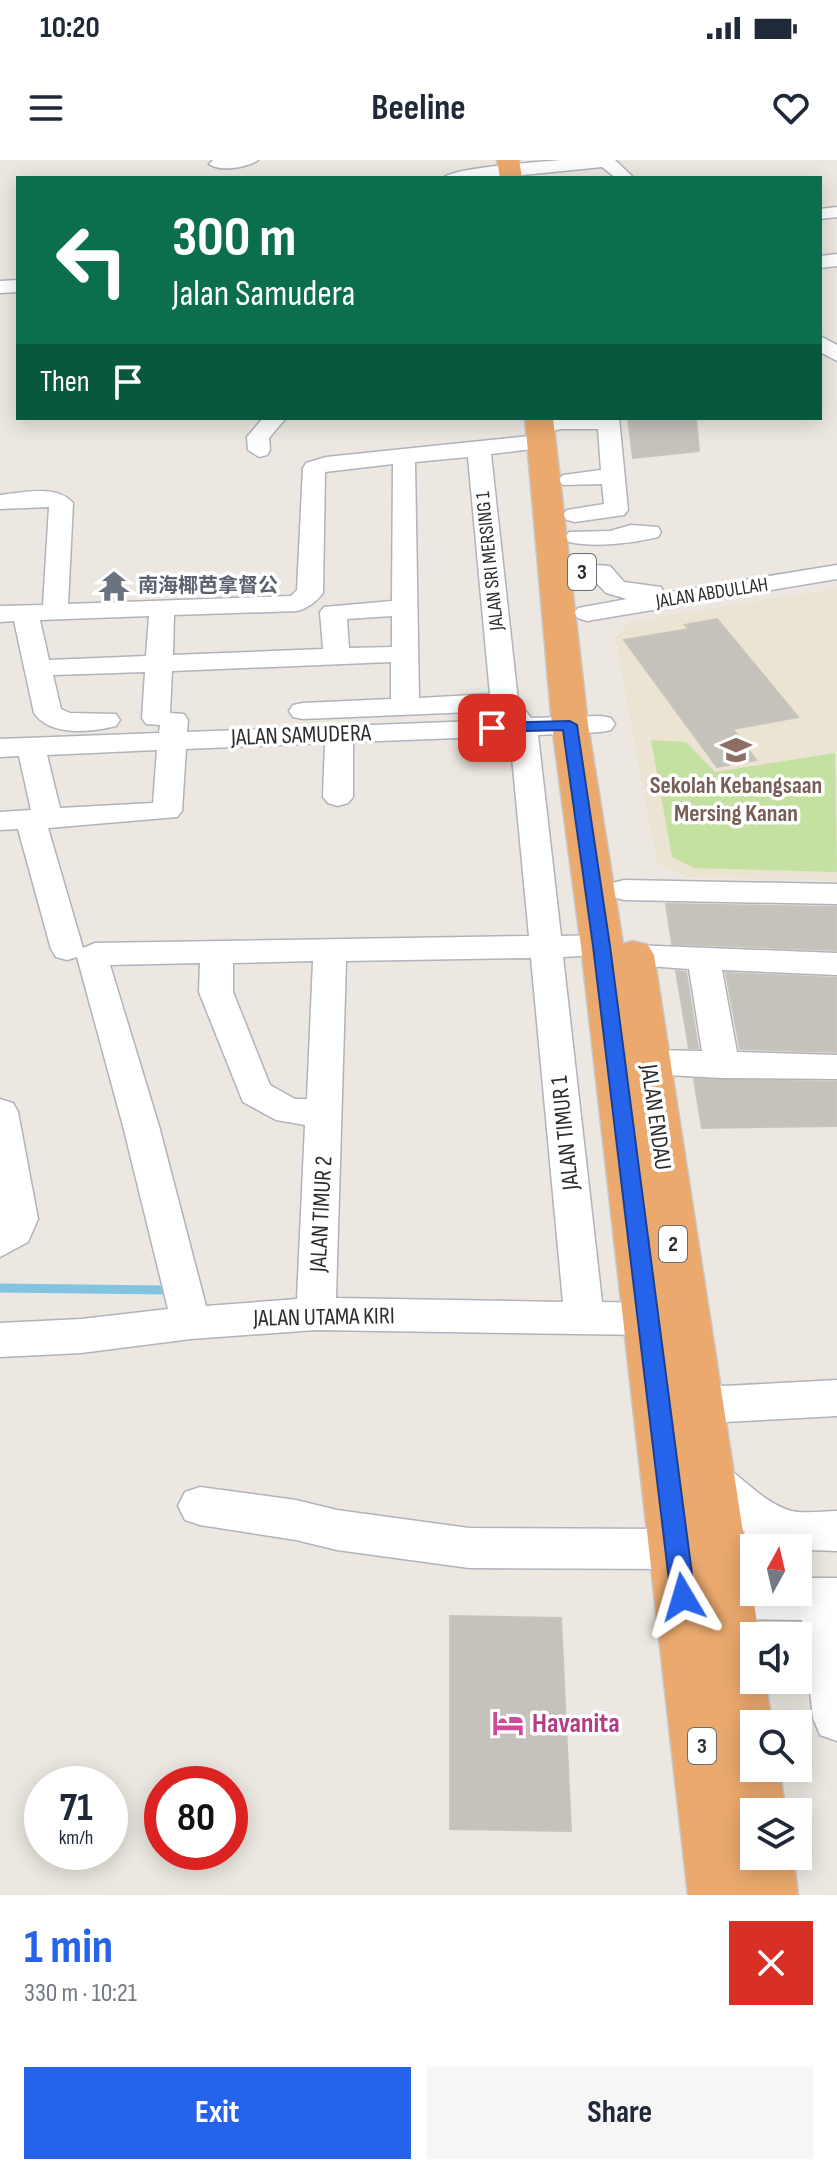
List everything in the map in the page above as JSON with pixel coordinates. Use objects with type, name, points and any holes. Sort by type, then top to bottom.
[{"type":"highway","name":"JALAN ENDAU","points":[[547,425],[571,480],[591,571],[585,724],[624,890],[617,951],[648,1062],[706,1475],[729,1564],[752,1798]]},
{"type":"highway","name":"JALAN ENDAU","points":[[547,425],[617,951],[648,1319],[729,1564],[721,1895]]},
{"type":"highway","points":[[762,1870],[765,1895]]},
{"type":"street","points":[[217,164],[250,160]]},
{"type":"street","points":[[616,160],[634,176]]},
{"type":"street","points":[[464,176],[509,169],[557,168],[605,162],[623,176]]},
{"type":"street","points":[[259,450],[258,437],[273,420]]},
{"type":"street","points":[[303,601],[310,593],[314,468],[326,464],[479,449],[547,425],[608,420],[616,510],[583,530]]},
{"type":"street","name":"JALAN SRI MERSING 1","points":[[479,449],[504,702]]},
{"type":"street","points":[[404,456],[405,707]]},
{"type":"street","points":[[571,480],[613,476]]},
{"type":"street","points":[[0,502],[45,498],[61,503],[55,611]]},
{"type":"street","points":[[583,530],[649,532]]},
{"type":"street","points":[[591,571],[613,587],[643,593],[685,589],[692,586],[698,574]]},
{"type":"street","name":"JALAN ABDULLAH","points":[[587,613],[837,572]]},
{"type":"street","points":[[403,608],[333,612],[303,601],[13,613],[38,668],[48,713],[66,722],[167,725],[504,702],[523,727]]},
{"type":"street","points":[[0,821],[167,811],[167,725],[159,663],[162,607]]},
{"type":"street","points":[[333,612],[337,657]]},
{"type":"street","points":[[38,668],[404,654]]},
{"type":"street","name":"JALAN SAMUDERA","points":[[0,746],[31,745],[167,725],[339,733],[585,724]]},
{"type":"street","name":"JALAN TIMUR 1","points":[[523,727],[584,1317]]},
{"type":"street","points":[[338,797],[339,733]]},
{"type":"street","points":[[31,745],[40,820],[81,952],[92,959],[141,1126],[191,1323]]},
{"type":"street","points":[[624,890],[837,894]]},
{"type":"street","points":[[81,952],[547,949],[617,951],[704,961],[837,964]]},
{"type":"street","name":"JALAN TIMUR 2","points":[[316,1314],[330,950]]},
{"type":"street","points":[[217,953],[216,992],[255,1093],[289,1111],[325,1114]]},
{"type":"street","points":[[704,961],[722,1066]]},
{"type":"street","points":[[648,1062],[837,1067]]},
{"type":"street","points":[[0,1112],[3,1148],[19,1219],[15,1232],[2,1242]]},
{"type":"street","name":"JALAN UTAMA KIRI","points":[[0,1340],[139,1331],[191,1323],[316,1314],[648,1319]]},
{"type":"street","points":[[695,1400],[724,1404],[837,1398]]},
{"type":"street","points":[[706,1475],[756,1516],[729,1564]]},
{"type":"street","points":[[200,1506],[296,1520],[350,1532],[469,1548],[729,1564],[829,1599],[837,1718]]},
{"type":"street","points":[[729,1564],[837,1531]]},
{"type":"shaded area","name":"Sekolah Kebangsaan Mersing Kanan","points":[[837,588],[837,881],[686,877],[657,863],[615,638],[629,622]]},
{"type":"green space","points":[[651,740],[686,742],[715,772],[835,753],[837,872],[694,868],[672,857]]},
{"type":"building","points":[[628,420],[696,420],[699,451],[633,458]]},
{"type":"building","points":[[717,619],[798,717],[733,729],[756,760],[717,767],[624,640],[689,629],[685,625]]},
{"type":"building","points":[[666,904],[837,907],[837,950],[672,944]]},
{"type":"building","points":[[676,971],[686,972],[698,1048],[689,1048]]},
{"type":"building","points":[[726,973],[837,978],[837,1052],[740,1049]]},
{"type":"building","points":[[694,1079],[837,1082],[837,1126],[702,1128]]},
{"type":"building","name":"Havanita","points":[[450,1616],[561,1618],[571,1831],[450,1829]]},
{"type":"waterway","points":[[0,1288],[166,1290]]},
{"type":"place","name":"南海椰芭拿督公","points":[[114,586]]},
{"type":"place","name":"Sekolah Kebangsaan Mersing Kanan","points":[[736,750]]},
{"type":"place","name":"Havanita","points":[[508,1723]]},
{"type":"route","points":[[492,728],[570,725],[602,946],[683,1597]]}]
